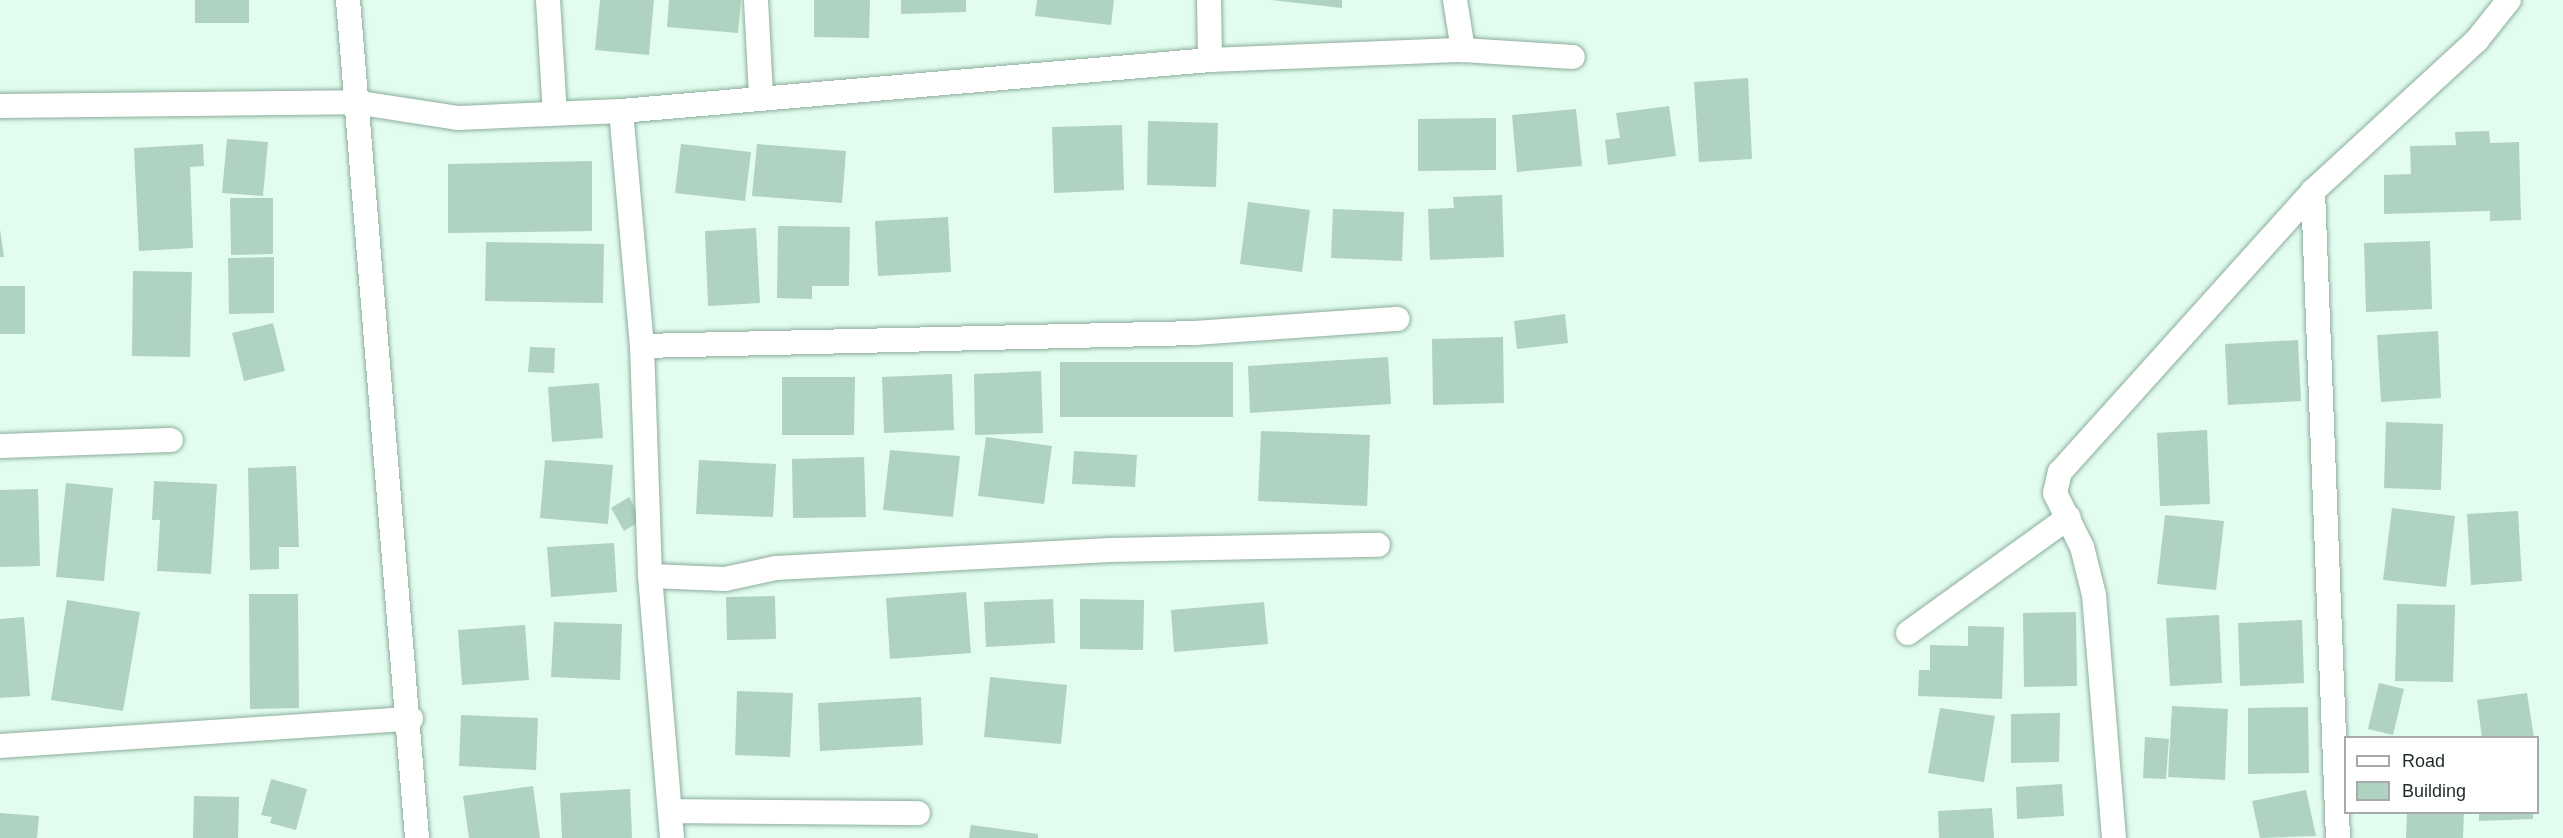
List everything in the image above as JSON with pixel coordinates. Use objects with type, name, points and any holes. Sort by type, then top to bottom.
[{"type":"street","points":[[348,0],[354,102],[411,719],[417,838]]},
{"type":"street","points":[[548,0],[555,113]]},
{"type":"street","points":[[756,0],[761,96]]},
{"type":"street","points":[[1209,0],[1210,60]]},
{"type":"street","points":[[1455,0],[1463,50]]},
{"type":"street","points":[[2114,838],[2094,595],[2069,517],[2055,493],[2060,472],[2313,192],[2476,40],[2509,0]]},
{"type":"street","points":[[0,106],[354,102],[459,118],[621,111],[761,96],[1210,60],[1463,50],[1573,57]]},
{"type":"street","points":[[621,111],[642,346],[650,576],[672,838]]},
{"type":"street","points":[[2313,192],[2338,838]]},
{"type":"street","points":[[642,346],[1196,333],[1398,319]]},
{"type":"street","points":[[0,446],[171,440]]},
{"type":"street","points":[[1908,633],[2069,517]]},
{"type":"street","points":[[650,576],[725,579],[776,568],[1110,550],[1378,545]]},
{"type":"street","points":[[0,746],[411,719]]},
{"type":"street","points":[[670,811],[918,813]]},
{"type":"building","points":[[195,0],[249,0],[249,23],[195,23]]},
{"type":"building","points":[[600,0],[654,0],[649,55],[595,50]]},
{"type":"building","points":[[669,0],[741,0],[738,33],[667,27]]},
{"type":"building","points":[[814,0],[870,0],[869,38],[814,37]]},
{"type":"building","points":[[901,0],[966,0],[966,12],[901,14]]},
{"type":"building","points":[[1037,0],[1114,0],[1111,25],[1035,16]]},
{"type":"building","points":[[1271,0],[1342,0],[1342,8]]},
{"type":"building","points":[[1748,78],[1752,159],[1699,162],[1694,82]]},
{"type":"building","points":[[1669,106],[1676,156],[1608,165],[1605,140],[1620,138],[1616,113]]},
{"type":"building","points":[[1576,109],[1582,166],[1517,172],[1512,115]]},
{"type":"building","points":[[1496,118],[1496,170],[1418,171],[1418,119]]},
{"type":"building","points":[[1148,121],[1218,123],[1216,187],[1147,185]]},
{"type":"building","points":[[1122,125],[1124,190],[1054,193],[1052,127]]},
{"type":"building","points":[[2489,131],[2490,143],[2519,142],[2521,220],[2490,221],[2490,211],[2384,214],[2384,175],[2411,174],[2410,146],[2456,145],[2455,132]]},
{"type":"building","points":[[227,139],[268,142],[263,196],[222,193]]},
{"type":"building","points":[[203,144],[204,166],[190,167],[193,248],[139,251],[134,148]]},
{"type":"building","points":[[681,144],[751,152],[745,201],[675,193]]},
{"type":"building","points":[[757,144],[846,151],[842,203],[752,196]]},
{"type":"building","points":[[592,161],[592,231],[448,233],[448,164]]},
{"type":"building","points":[[1502,195],[1504,257],[1430,260],[1428,209],[1454,208],[1453,197]]},
{"type":"building","points":[[230,198],[273,198],[273,254],[231,255]]},
{"type":"building","points":[[1248,202],[1310,210],[1302,272],[1240,264]]},
{"type":"building","points":[[1333,209],[1404,212],[1402,261],[1331,258]]},
{"type":"building","points":[[948,217],[951,272],[878,276],[875,221]]},
{"type":"building","points":[[778,226],[850,227],[849,286],[812,286],[812,299],[777,298]]},
{"type":"building","points":[[756,228],[760,303],[708,306],[705,231]]},
{"type":"building","points":[[0,229],[4,257],[0,257]]},
{"type":"building","points":[[2430,241],[2432,309],[2366,312],[2364,243]]},
{"type":"building","points":[[486,242],[604,244],[603,303],[485,301]]},
{"type":"building","points":[[274,257],[274,313],[229,314],[228,258]]},
{"type":"building","points":[[133,271],[192,272],[190,357],[132,356]]},
{"type":"building","points":[[0,286],[25,286],[25,334],[0,334]]},
{"type":"building","points":[[1565,314],[1568,343],[1517,349],[1514,321]]},
{"type":"building","points":[[273,323],[285,371],[244,381],[232,333]]},
{"type":"building","points":[[2438,331],[2441,398],[2381,402],[2377,335]]},
{"type":"building","points":[[1503,337],[1504,403],[1433,405],[1432,339]]},
{"type":"building","points":[[2298,340],[2301,401],[2228,405],[2225,344]]},
{"type":"building","points":[[530,347],[555,348],[554,373],[528,372]]},
{"type":"building","points":[[1388,357],[1391,404],[1250,413],[1248,366]]},
{"type":"building","points":[[1060,362],[1233,362],[1233,417],[1060,417]]},
{"type":"building","points":[[1041,371],[1043,433],[975,435],[974,374]]},
{"type":"building","points":[[952,374],[954,430],[884,433],[882,377]]},
{"type":"building","points":[[782,377],[855,377],[854,435],[782,435]]},
{"type":"building","points":[[599,383],[603,438],[552,442],[548,387]]},
{"type":"building","points":[[2386,422],[2443,424],[2441,490],[2384,488]]},
{"type":"building","points":[[2207,430],[2210,504],[2160,506],[2157,433]]},
{"type":"building","points":[[1261,431],[1370,435],[1367,506],[1258,501]]},
{"type":"building","points":[[986,437],[1052,446],[1044,504],[978,496]]},
{"type":"building","points":[[890,450],[960,456],[953,517],[883,510]]},
{"type":"building","points":[[1074,451],[1137,455],[1135,487],[1072,484]]},
{"type":"building","points":[[864,457],[866,517],[793,518],[792,459]]},
{"type":"building","points":[[545,460],[613,465],[608,524],[540,518]]},
{"type":"building","points":[[699,460],[776,464],[773,517],[696,514]]},
{"type":"building","points":[[296,466],[299,547],[279,547],[279,569],[250,570],[248,468]]},
{"type":"building","points":[[154,481],[217,484],[211,574],[157,571],[160,520],[152,520]]},
{"type":"building","points":[[66,483],[113,488],[104,581],[56,577]]},
{"type":"building","points":[[38,489],[40,566],[0,567],[0,490]]},
{"type":"building","points":[[629,497],[642,520],[624,531],[611,508]]},
{"type":"building","points":[[2392,508],[2455,516],[2446,587],[2383,580]]},
{"type":"building","points":[[2518,511],[2522,581],[2471,585],[2467,514]]},
{"type":"building","points":[[2165,515],[2224,521],[2216,590],[2157,584]]},
{"type":"building","points":[[614,543],[617,592],[551,597],[547,547]]},
{"type":"building","points":[[966,592],[971,653],[890,659],[886,598]]},
{"type":"building","points":[[249,594],[298,594],[299,708],[250,709]]},
{"type":"building","points":[[775,596],[776,639],[727,640],[726,597]]},
{"type":"building","points":[[1053,599],[1055,643],[986,647],[984,602]]},
{"type":"building","points":[[1080,599],[1144,600],[1143,650],[1080,649]]},
{"type":"building","points":[[67,600],[140,612],[123,711],[51,700]]},
{"type":"building","points":[[1264,602],[1268,644],[1174,652],[1171,610]]},
{"type":"building","points":[[2397,604],[2455,605],[2453,682],[2395,681]]},
{"type":"building","points":[[2076,612],[2077,686],[2024,687],[2023,613]]},
{"type":"building","points":[[2219,615],[2222,683],[2170,686],[2166,618]]},
{"type":"building","points":[[24,617],[30,696],[0,698],[0,619]]},
{"type":"building","points":[[2302,620],[2304,683],[2240,686],[2238,623]]},
{"type":"building","points":[[554,622],[622,624],[620,680],[551,677]]},
{"type":"building","points":[[525,625],[529,680],[462,685],[458,630]]},
{"type":"building","points":[[1968,626],[2004,627],[2002,699],[1918,696],[1919,670],[1930,670],[1930,645],[1968,646]]},
{"type":"building","points":[[990,677],[1067,685],[1061,744],[984,737]]},
{"type":"building","points":[[2379,683],[2404,689],[2393,735],[2368,729]]},
{"type":"building","points":[[737,691],[793,693],[790,757],[735,755]]},
{"type":"building","points":[[2527,693],[2534,736],[2482,736],[2477,700]]},
{"type":"building","points":[[921,697],[923,745],[820,751],[818,703]]},
{"type":"building","points":[[2172,706],[2228,709],[2225,780],[2168,777]]},
{"type":"building","points":[[2308,707],[2309,773],[2248,774],[2248,708]]},
{"type":"building","points":[[1940,708],[1995,716],[1984,782],[1928,773]]},
{"type":"building","points":[[2060,713],[2059,762],[2011,763],[2011,714]]},
{"type":"building","points":[[461,715],[538,718],[536,770],[459,766]]},
{"type":"building","points":[[2145,737],[2169,739],[2166,779],[2143,778]]},
{"type":"building","points":[[271,779],[307,789],[296,830],[270,823],[272,817],[261,815]]},
{"type":"building","points":[[2062,784],[2064,816],[2017,819],[2016,787]]},
{"type":"building","points":[[533,786],[540,838],[469,838],[463,796]]},
{"type":"building","points":[[630,789],[632,838],[562,838],[560,793]]},
{"type":"building","points":[[2306,790],[2316,836],[2260,838],[2252,801]]},
{"type":"building","points":[[194,796],[239,797],[238,838],[193,838]]},
{"type":"building","points":[[1992,808],[1994,838],[1939,838],[1938,811]]},
{"type":"building","points":[[0,813],[39,816],[37,838],[0,838]]},
{"type":"building","points":[[2407,814],[2464,814],[2463,838],[2406,838]]},
{"type":"building","points":[[2479,814],[2533,814],[2533,819],[2479,821]]},
{"type":"building","points":[[971,825],[1038,834],[1038,838],[969,838]]}]
